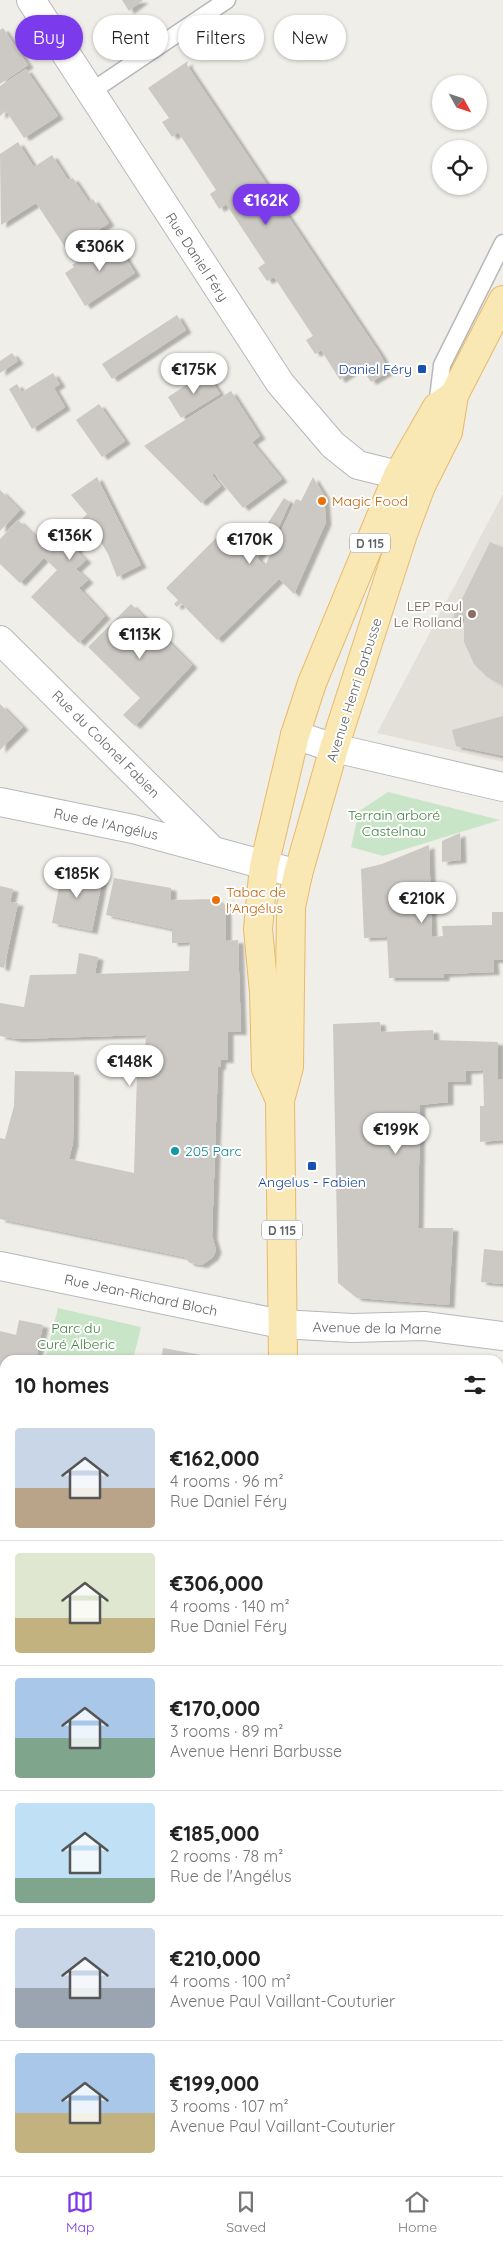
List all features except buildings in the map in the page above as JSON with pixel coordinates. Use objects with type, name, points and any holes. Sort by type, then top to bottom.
[{"type":"main road","name":"Avenue Henri Barbusse","points":[[295,735],[312,683],[410,480],[448,432],[445,401],[503,300]]},
{"type":"main road","name":"Avenue Henri Barbusse","points":[[298,874],[410,480]]},
{"type":"main road","name":"D 115","points":[[280,1100],[266,1069],[264,992],[258,930],[264,866],[295,735]]},
{"type":"main road","name":"D 115","points":[[283,1355],[280,1100],[289,1067],[291,907],[298,874]]},
{"type":"street","name":"Rue Daniel Féry","points":[[31,0],[89,93],[280,383],[333,445],[352,460],[358,464],[410,480]]},
{"type":"street","name":"Rue du Colonel Fabien","points":[[0,640],[211,849]]},
{"type":"street","points":[[295,735],[334,748],[503,786]]},
{"type":"street","name":"Rue de l'Angélus","points":[[0,802],[133,829],[298,874]]},
{"type":"street","name":"Rue Jean-Richard Bloch","points":[[0,1266],[281,1324]]},
{"type":"street","name":"Avenue de la Marne","points":[[281,1324],[352,1328],[424,1326],[503,1336]]},
{"type":"lane","points":[[89,93],[227,0]]},
{"type":"lane","name":"Avenue Henri Barbusse","points":[[445,401],[442,365],[503,243]]},
{"type":"shaded area","name":"LEP Paul Le Rolland","points":[[503,494],[503,762],[377,733]]},
{"type":"green space","name":"Terrain arboré Castelnau","points":[[388,792],[500,820],[383,856],[351,847],[359,811]]},
{"type":"green space","name":"Parc du Curé Alberic","points":[[58,1308],[141,1327],[134,1355],[46,1355]]},
{"type":"place","name":"Daniel Féry","points":[[422,369]]},
{"type":"place","name":"Magic Food","points":[[322,501]]},
{"type":"place","name":"LEP Paul Le Rolland","points":[[472,614]]},
{"type":"place","name":"Tabac de l'Angélus","points":[[216,900]]},
{"type":"place","name":"205 Parc","points":[[175,1151]]},
{"type":"place","name":"Angelus - Fabien","points":[[312,1166]]}]
